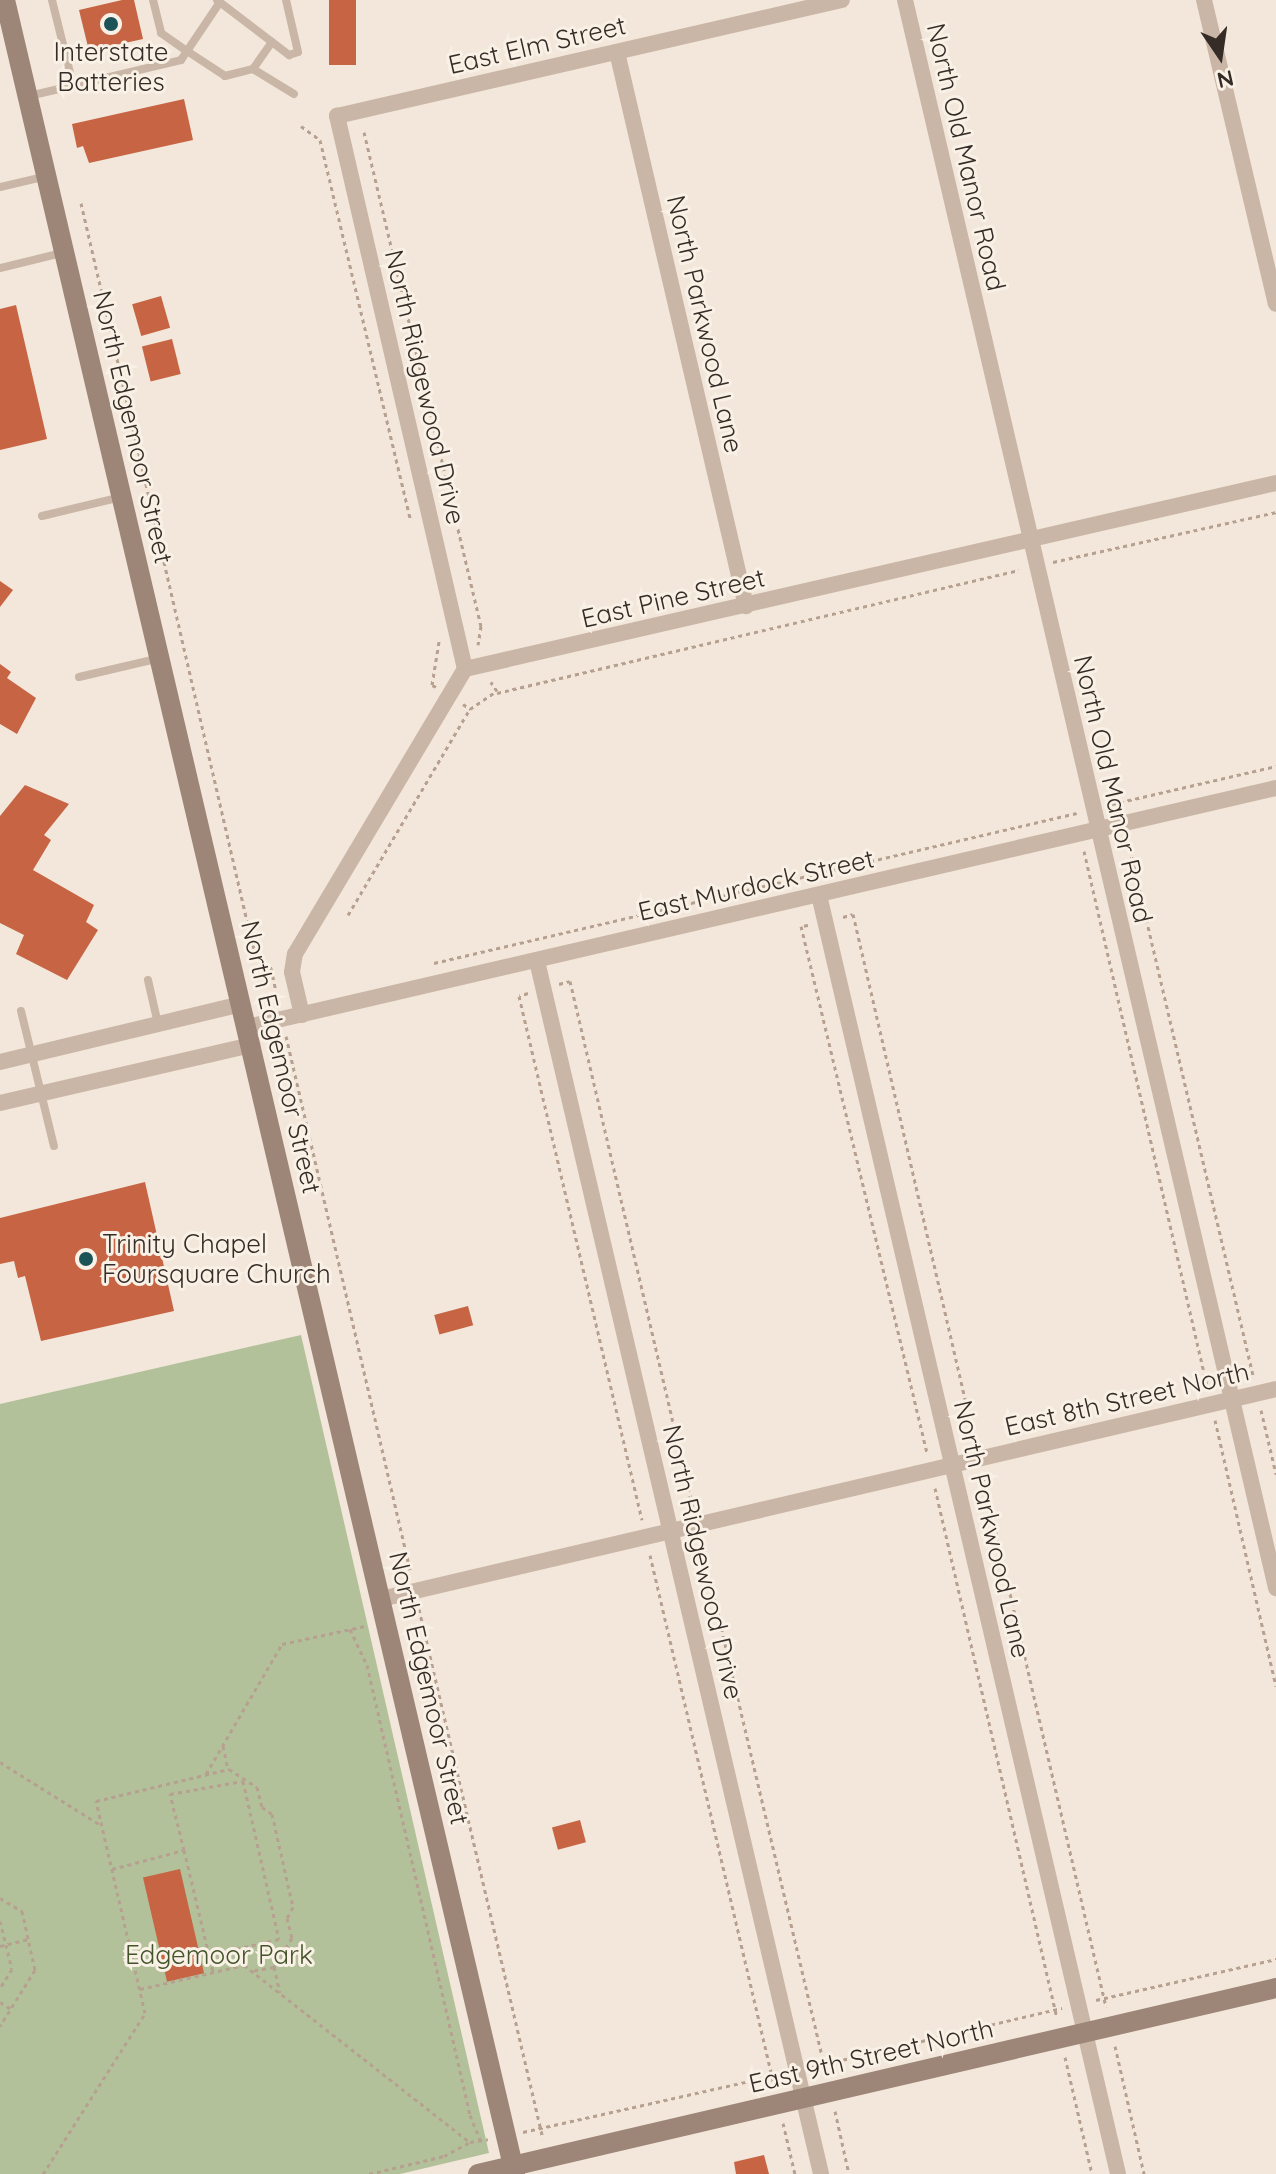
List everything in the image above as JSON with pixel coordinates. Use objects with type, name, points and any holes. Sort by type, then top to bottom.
[{"type":"street","name":"East Elm Street","points":[[337,116],[842,0]]},
{"type":"street","name":"North Old Manor Road","points":[[905,0],[1276,1588]]},
{"type":"street","points":[[1204,0],[1276,304]]},
{"type":"street","name":"North Edgemoor Street","points":[[5,12],[67,252],[514,2170]]},
{"type":"street","name":"North Parkwood Lane","points":[[617,52],[746,606]]},
{"type":"street","name":"North Ridgewood Drive","points":[[337,116],[465,669]]},
{"type":"street","name":"East Pine Street","points":[[465,669],[1276,483]]},
{"type":"street","points":[[302,1015],[292,972],[295,954],[465,669]]},
{"type":"street","name":"East Murdock Street","points":[[0,1103],[249,1036],[282,1020],[302,1015],[1276,788]]},
{"type":"street","name":"North Parkwood Lane","points":[[819,895],[1118,2174]]},
{"type":"street","name":"North Ridgewood Drive","points":[[537,961],[821,2174]]},
{"type":"street","points":[[0,1062],[242,1004]]},
{"type":"street","name":"East 8th Street North","points":[[381,1599],[1276,1389]]},
{"type":"street","name":"East 9th Street North","points":[[478,2174],[514,2170],[803,2098],[1276,1988]]},
{"type":"lane","points":[[52,0],[73,85]]},
{"type":"lane","points":[[153,0],[161,33],[225,76],[253,69],[272,42]]},
{"type":"lane","points":[[29,96],[181,60],[219,1],[289,55],[298,52],[286,0]]},
{"type":"lane","points":[[253,69],[294,94]]},
{"type":"lane","points":[[0,187],[48,176]]},
{"type":"lane","points":[[0,268],[67,252]]},
{"type":"lane","points":[[42,516],[122,497]]},
{"type":"lane","points":[[79,677],[160,658]]},
{"type":"lane","points":[[148,980],[158,1024]]},
{"type":"lane","points":[[21,1011],[54,1146]]},
{"type":"path","points":[[81,203],[247,921],[256,957],[271,968],[282,1020]]},
{"type":"path","points":[[492,695],[1276,512]]},
{"type":"path","points":[[348,915],[470,709]]},
{"type":"path","points":[[432,964],[1276,766]]},
{"type":"path","points":[[1119,802],[1276,1474]]},
{"type":"path","points":[[1075,813],[1276,1686]]},
{"type":"path","points":[[1092,2174],[931,1470],[801,926],[853,914],[1144,2174]]},
{"type":"path","points":[[795,2174],[519,996],[570,981],[849,2174]]},
{"type":"path","points":[[275,985],[296,990]]},
{"type":"path","points":[[206,1774],[282,1644],[420,1614]]},
{"type":"path","points":[[350,1629],[367,1665],[470,2115],[480,2140]]},
{"type":"path","points":[[385,1745],[398,1741]]},
{"type":"path","points":[[223,1746],[228,1769]]},
{"type":"path","points":[[0,1762],[102,1826]]},
{"type":"path","points":[[43,2174],[145,2013],[96,1801],[228,1769],[257,1787],[276,1830],[293,1907],[287,1918],[292,1938],[274,1967],[280,1992]]},
{"type":"path","points":[[209,1955],[279,1939],[243,1781],[170,1794],[213,1972]]},
{"type":"path","points":[[112,1869],[184,1850]]},
{"type":"path","points":[[0,1898],[22,1911],[35,1970],[0,2026]]},
{"type":"path","points":[[0,1921],[3,1945],[12,1969],[0,1988]]},
{"type":"path","points":[[3,1945],[28,1939]]},
{"type":"path","points":[[369,2174],[444,2156],[470,2142],[772,2076],[1276,1959]]},
{"type":"path","points":[[140,1989],[244,1965],[470,2142]]},
{"type":"path","points":[[252,1971],[274,1967]]},
{"type":"path","points":[[0,2002],[11,2009]]},
{"type":"green space","name":"Edgemoor Park","points":[[301,1335],[489,2153],[400,2174],[0,2174],[0,1404]]},
{"type":"building","name":"Interstate Batteries","points":[[134,0],[143,39],[89,51],[79,10]]},
{"type":"building","points":[[329,0],[356,0],[356,65],[329,65]]},
{"type":"building","points":[[184,99],[193,140],[89,163],[83,146],[77,148],[72,124]]},
{"type":"building","points":[[161,296],[170,328],[141,336],[132,304]]},
{"type":"building","points":[[16,305],[47,439],[0,450],[0,309]]},
{"type":"building","points":[[172,339],[181,374],[151,381],[142,346]]},
{"type":"building","points":[[0,581],[13,590],[0,607]]},
{"type":"building","points":[[0,664],[11,672],[7,678],[36,698],[17,734],[0,724]]},
{"type":"building","points":[[25,785],[69,804],[44,835],[51,840],[33,870],[94,905],[86,922],[98,930],[67,980],[16,954],[24,935],[0,923],[0,816]]},
{"type":"building","points":[[145,1182],[174,1311],[41,1341],[25,1276],[18,1278],[14,1261],[0,1264],[0,1218]]},
{"type":"building","points":[[468,1306],[473,1325],[439,1334],[434,1315]]},
{"type":"building","points":[[580,1820],[586,1842],[558,1850],[552,1828]]},
{"type":"building","points":[[180,1869],[204,1973],[167,1982],[143,1878]]},
{"type":"building","points":[[764,2155],[769,2174],[736,2174],[734,2162]]},
{"type":"place","name":"Interstate Batteries","points":[[111,24]]},
{"type":"place","name":"Trinity Chapel Foursquare Church","points":[[86,1259]]}]
